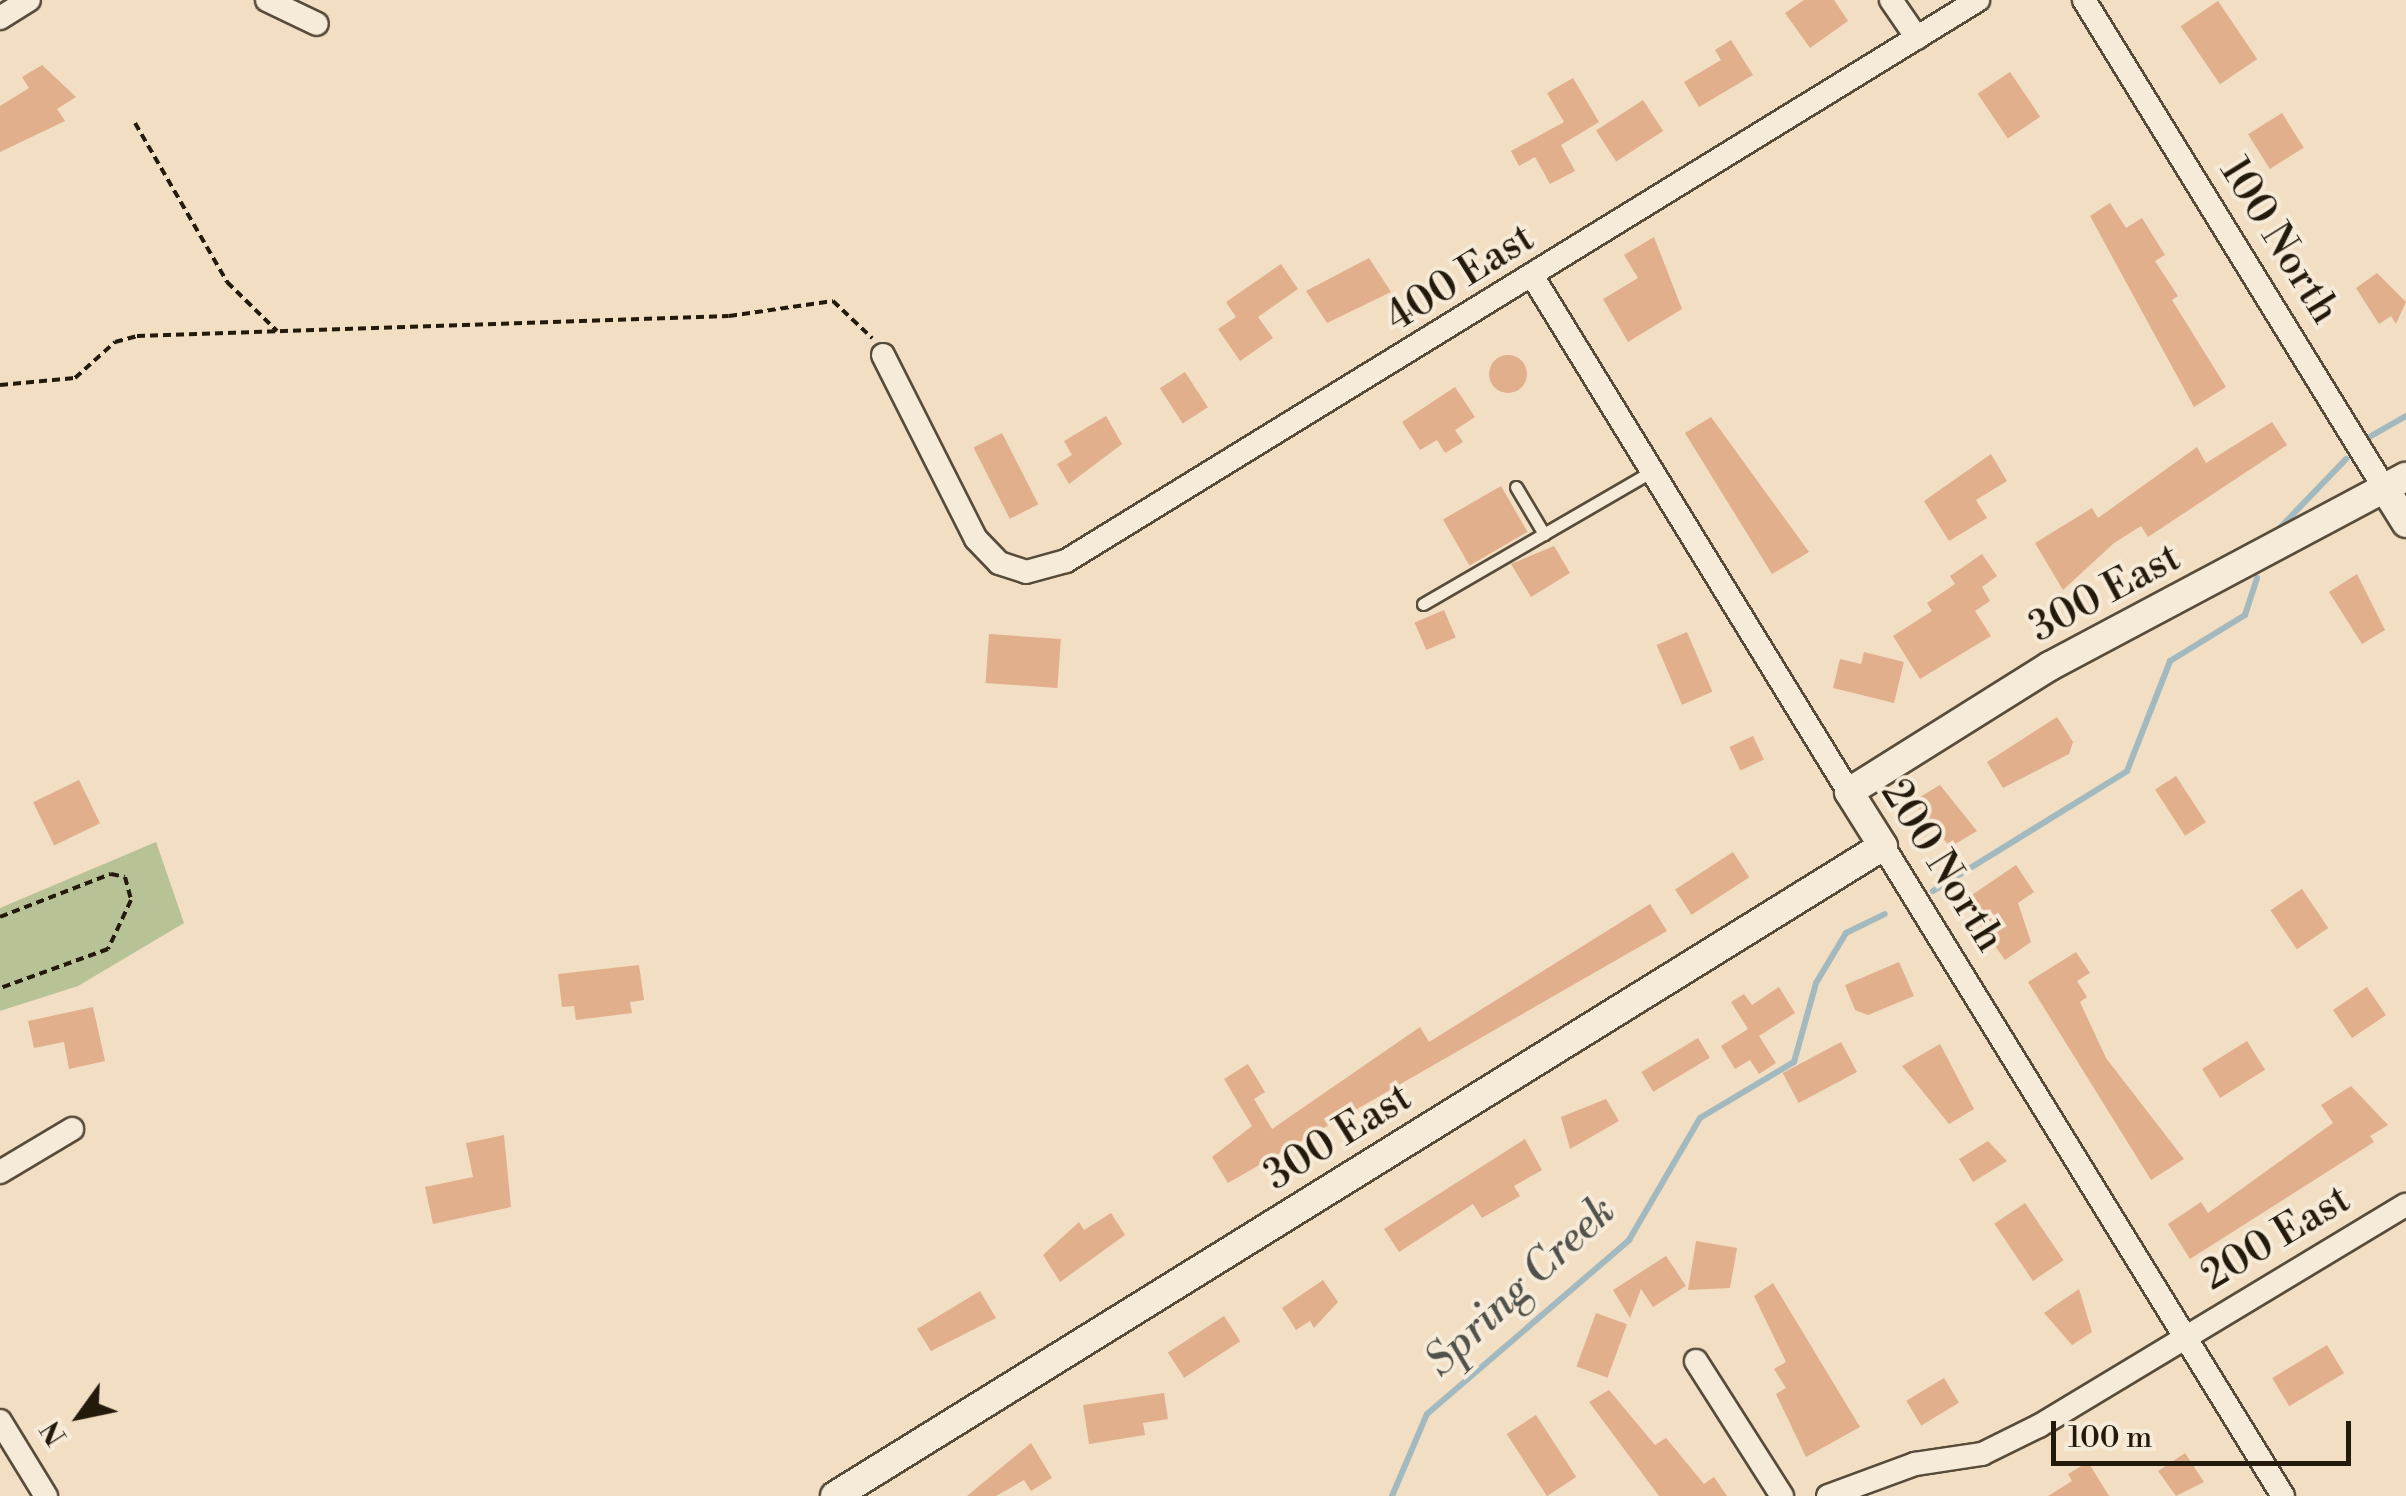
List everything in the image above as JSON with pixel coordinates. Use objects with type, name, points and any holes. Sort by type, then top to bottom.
[{"type":"street","points":[[0,18],[28,0]]},
{"type":"street","points":[[267,0],[318,24]]},
{"type":"street","points":[[1892,0],[1917,38]]},
{"type":"street","name":"400 East","points":[[883,354],[976,539],[999,562],[1026,572],[1066,561],[1978,0]]},
{"type":"street","name":"100 North","points":[[2084,0],[2396,483],[2406,523]]},
{"type":"street","name":"200 North","points":[[1533,277],[2283,1496]]},
{"type":"street","name":"300 East","points":[[1849,792],[2050,666],[2396,483]]},
{"type":"street","name":"300 East","points":[[834,1496],[1883,846]]},
{"type":"street","points":[[0,1172],[72,1129]]},
{"type":"street","name":"200 East","points":[[1828,1496],[1914,1464],[1982,1454],[2406,1205]]},
{"type":"street","points":[[1696,1361],[1782,1496]]},
{"type":"street","points":[[0,1421],[46,1496]]},
{"type":"lane","points":[[1423,604],[1652,472]]},
{"type":"lane","points":[[1516,487],[1544,534]]},
{"type":"path","points":[[135,123],[227,282],[277,331]]},
{"type":"path","points":[[0,385],[74,378],[115,342],[137,336],[728,316],[833,301],[883,354]]},
{"type":"path","points":[[0,917],[112,874],[125,877],[131,900],[108,949],[0,988]]},
{"type":"green space","points":[[156,842],[184,923],[78,986],[0,1011],[0,908]]},
{"type":"building","points":[[1804,0],[1834,0],[1848,21],[1810,48],[1785,13]]},
{"type":"building","points":[[2218,1],[2257,59],[2220,84],[2181,26]]},
{"type":"building","points":[[1731,40],[1753,75],[1699,107],[1684,82],[1721,60],[1715,50]]},
{"type":"building","points":[[42,65],[76,97],[57,109],[65,121],[0,152],[0,106],[29,88],[22,77]]},
{"type":"building","points":[[2010,72],[2040,117],[2008,139],[1978,94]]},
{"type":"building","points":[[1573,78],[1599,122],[1561,145],[1575,171],[1550,184],[1535,157],[1519,166],[1511,151],[1564,122],[1547,93]]},
{"type":"building","points":[[1643,100],[1663,131],[1616,162],[1596,130]]},
{"type":"building","points":[[2282,113],[2304,148],[2270,169],[2248,134]]},
{"type":"building","points":[[2110,203],[2126,228],[2142,218],[2165,255],[2155,261],[2178,296],[2172,300],[2226,387],[2194,407],[2090,216]]},
{"type":"building","points":[[1654,237],[1682,309],[1628,342],[1603,299],[1638,278],[1624,255]]},
{"type":"building","points":[[1369,258],[1391,292],[1327,323],[1306,291]]},
{"type":"building","points":[[1281,264],[1298,289],[1258,317],[1273,338],[1240,361],[1218,329],[1236,317],[1226,302]]},
{"type":"building","points":[[2377,273],[2406,302],[2396,324],[2391,316],[2379,324],[2356,288]]},
{"type":"building","points":[[1508,355],[1521,361],[1527,374],[1521,387],[1508,393],[1495,387],[1489,374],[1495,361]]},
{"type":"building","points":[[1185,372],[1208,407],[1183,424],[1160,388]]},
{"type":"building","points":[[1455,387],[1475,417],[1455,430],[1463,442],[1445,453],[1437,440],[1420,450],[1402,422]]},
{"type":"building","points":[[1106,416],[1122,444],[1069,484],[1057,464],[1072,455],[1064,441]]},
{"type":"building","points":[[1711,417],[1809,552],[1772,574],[1685,433]]},
{"type":"building","points":[[2272,422],[2287,445],[2148,537],[2141,526],[2114,543],[2063,590],[2035,543],[2092,508],[2098,518],[2197,447],[2206,463]]},
{"type":"building","points":[[1002,433],[1038,504],[1010,519],[973,448]]},
{"type":"building","points":[[1991,454],[2007,481],[1976,500],[1987,518],[1949,541],[1924,501]]},
{"type":"building","points":[[1501,486],[1528,532],[1469,565],[1443,520]]},
{"type":"building","points":[[1554,546],[1570,573],[1531,597],[1511,564]]},
{"type":"building","points":[[1982,554],[1997,576],[1982,587],[1990,601],[1975,611],[1991,636],[1920,679],[1893,636],[1932,611],[1927,603],[1955,584],[1950,576]]},
{"type":"building","points":[[2357,574],[2385,630],[2362,644],[2329,592]]},
{"type":"building","points":[[1444,610],[1456,638],[1426,650],[1415,623]]},
{"type":"building","points":[[1687,632],[1712,692],[1682,705],[1657,645]]},
{"type":"building","points":[[989,634],[1061,639],[1057,688],[986,683]]},
{"type":"building","points":[[1864,652],[1904,662],[1894,703],[1833,688],[1840,659],[1861,664]]},
{"type":"building","points":[[2057,717],[2073,742],[2069,754],[2003,788],[1987,762]]},
{"type":"building","points":[[1753,736],[1764,760],[1740,771],[1729,747]]},
{"type":"building","points":[[2176,776],[2206,822],[2185,836],[2155,790]]},
{"type":"building","points":[[79,780],[100,823],[54,845],[33,802]]},
{"type":"building","points":[[1940,785],[1977,831],[1950,847],[1913,801]]},
{"type":"building","points":[[1733,852],[1749,877],[1691,915],[1675,890]]},
{"type":"building","points":[[2016,865],[2034,892],[2018,903],[2031,942],[2005,960],[1963,901]]},
{"type":"building","points":[[2302,889],[2328,928],[2297,949],[2270,910]]},
{"type":"building","points":[[1650,904],[1667,931],[1228,1183],[1212,1157],[1252,1126],[1224,1079],[1248,1064],[1265,1092],[1254,1099],[1272,1129],[1420,1027],[1429,1042]]},
{"type":"building","points":[[2076,952],[2090,973],[2077,981],[2087,997],[2080,1002],[2106,1058],[2184,1159],[2151,1180],[2028,982]]},
{"type":"building","points":[[1899,962],[1914,996],[1868,1015],[1855,1010],[1845,985]]},
{"type":"building","points":[[639,965],[644,1000],[630,1002],[632,1013],[576,1020],[574,1006],[562,1007],[558,974]]},
{"type":"building","points":[[1779,987],[1795,1013],[1759,1036],[1776,1063],[1759,1074],[1750,1060],[1735,1069],[1721,1046],[1748,1029],[1731,1002],[1744,994],[1752,1005]]},
{"type":"building","points":[[2367,987],[2386,1015],[2352,1038],[2333,1010]]},
{"type":"building","points":[[93,1007],[105,1061],[69,1069],[64,1042],[34,1048],[28,1021]]},
{"type":"building","points":[[1698,1038],[1710,1058],[1653,1092],[1641,1072]]},
{"type":"building","points":[[2247,1041],[2265,1070],[2220,1098],[2202,1069]]},
{"type":"building","points":[[1841,1042],[1857,1072],[1799,1103],[1783,1073]]},
{"type":"building","points":[[1940,1044],[1974,1109],[1949,1124],[1902,1066]]},
{"type":"building","points":[[2351,1086],[2388,1125],[2370,1136],[2374,1142],[2190,1259],[2168,1224],[2201,1202],[2208,1213],[2333,1123],[2321,1105]]},
{"type":"building","points":[[1606,1099],[1619,1121],[1570,1149],[1561,1117]]},
{"type":"building","points":[[504,1135],[511,1207],[433,1224],[425,1187],[473,1177],[466,1143]]},
{"type":"building","points":[[1525,1139],[1542,1170],[1514,1186],[1520,1196],[1482,1218],[1473,1204],[1399,1252],[1384,1229]]},
{"type":"building","points":[[1988,1141],[2007,1161],[1973,1182],[1959,1159]]},
{"type":"building","points":[[2025,1203],[2064,1260],[2033,1281],[1994,1224]]},
{"type":"building","points":[[1111,1213],[1125,1235],[1060,1282],[1043,1255],[1079,1222],[1084,1230]]},
{"type":"building","points":[[1696,1241],[1737,1248],[1730,1288],[1688,1290]]},
{"type":"building","points":[[1666,1256],[1686,1286],[1653,1307],[1641,1289],[1630,1318],[1613,1290]]},
{"type":"building","points":[[1323,1280],[1338,1302],[1314,1328],[1310,1321],[1296,1330],[1282,1308]]},
{"type":"building","points":[[1773,1283],[1860,1427],[1806,1457],[1776,1394],[1786,1388],[1774,1369],[1786,1362],[1754,1296]]},
{"type":"building","points":[[2079,1289],[2092,1332],[2072,1345],[2044,1313]]},
{"type":"building","points":[[980,1291],[996,1318],[931,1351],[917,1329]]},
{"type":"building","points":[[1596,1313],[1627,1324],[1608,1378],[1577,1367]]},
{"type":"building","points":[[1224,1316],[1240,1341],[1184,1378],[1168,1352]]},
{"type":"building","points":[[2327,1345],[2344,1373],[2289,1406],[2272,1378]]},
{"type":"building","points":[[1944,1378],[1959,1403],[1921,1426],[1906,1401]]},
{"type":"building","points":[[1609,1390],[1655,1445],[1666,1438],[1704,1484],[1714,1477],[1727,1496],[1659,1496],[1589,1402]]},
{"type":"building","points":[[1164,1393],[1168,1419],[1143,1423],[1145,1435],[1089,1444],[1083,1405]]},
{"type":"building","points":[[1536,1415],[1576,1477],[1547,1496],[1507,1434]]},
{"type":"building","points":[[1031,1443],[1052,1478],[1031,1491],[1024,1480],[996,1496],[967,1496]]},
{"type":"building","points":[[2185,1453],[2204,1482],[2176,1496],[2158,1471]]},
{"type":"building","points":[[2088,1462],[2109,1496],[2048,1496],[2072,1481],[2068,1474]]},
{"type":"waterway","name":"Spring Creek","points":[[2371,436],[2406,416]]},
{"type":"waterway","name":"Spring Creek","points":[[2272,536],[2346,459]]},
{"type":"waterway","name":"Spring Creek","points":[[1933,891],[2127,771],[2170,661],[2245,615],[2257,578]]},
{"type":"waterway","name":"Spring Creek","points":[[1392,1496],[1427,1414],[1629,1240],[1700,1118],[1794,1062],[1816,983],[1846,933],[1885,914]]}]
